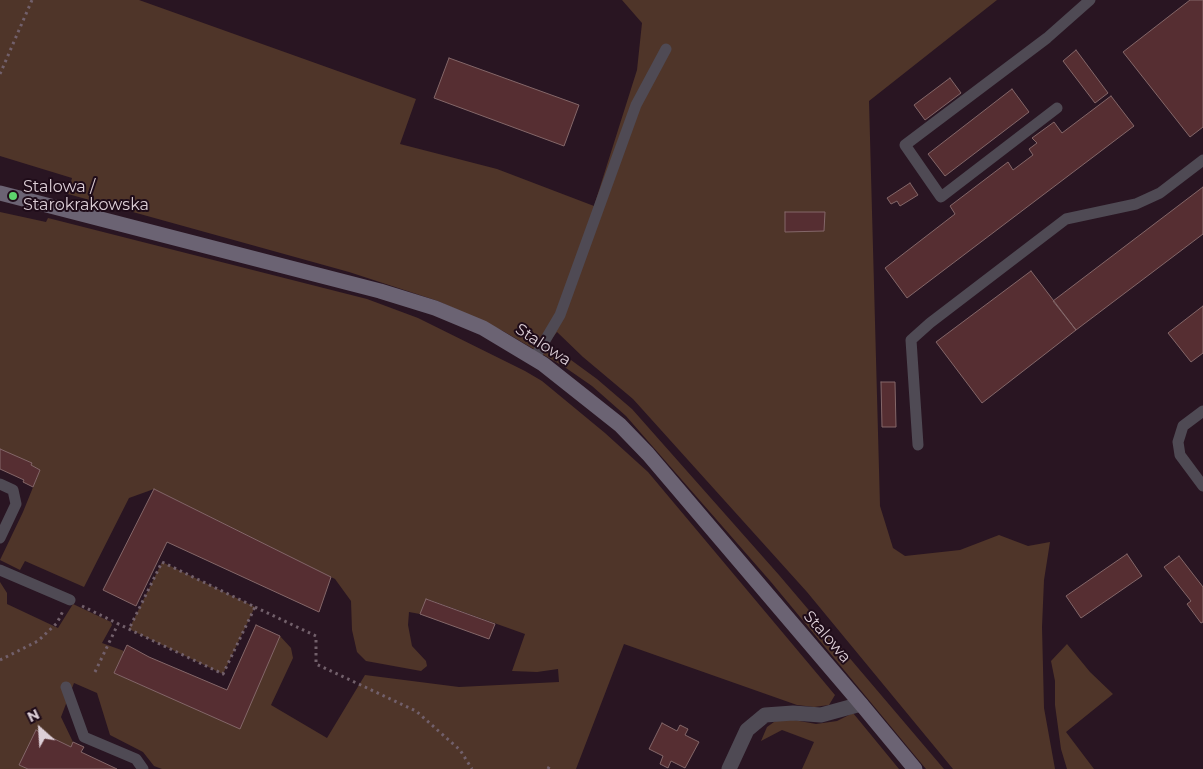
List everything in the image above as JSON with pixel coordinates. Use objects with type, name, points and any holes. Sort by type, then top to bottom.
[{"type":"street","name":"Stalowa","points":[[0,193],[380,291],[483,328],[534,359],[583,394],[620,425],[641,447],[915,769]]},
{"type":"street","points":[[729,769],[746,730],[765,716],[793,712],[821,715],[861,704]]},
{"type":"lane","points":[[1057,108],[941,197],[905,145],[1047,38],[1090,0]]},
{"type":"lane","points":[[534,359],[560,315],[636,105],[666,49]]},
{"type":"lane","points":[[918,445],[911,340],[930,323],[1066,219],[1136,204],[1160,193],[1203,160]]},
{"type":"lane","points":[[1203,411],[1183,426],[1178,442],[1180,455],[1203,486]]},
{"type":"lane","points":[[0,484],[13,490],[16,504],[0,538]]},
{"type":"lane","points":[[0,570],[70,600]]},
{"type":"lane","points":[[66,687],[84,737],[136,759],[143,769]]},
{"type":"path","points":[[0,74],[32,0]]},
{"type":"path","points":[[129,629],[162,562],[316,636],[316,664],[416,712],[460,750],[472,769]]},
{"type":"path","points":[[0,660],[38,641],[57,623],[70,600],[222,674],[255,607]]},
{"type":"path","points":[[95,672],[118,624]]},
{"type":"path","points":[[548,769],[550,765]]},
{"type":"shaded area","points":[[0,0],[139,0],[416,99],[400,144],[497,169],[594,206],[637,70],[642,23],[622,0],[997,0],[869,101],[880,506],[893,548],[905,556],[960,550],[999,535],[1028,546],[1050,542],[1044,580],[1042,627],[1044,708],[1055,769],[953,769],[807,592],[633,399],[583,357],[557,332],[547,345],[597,379],[632,409],[779,575],[944,769],[926,769],[771,582],[626,416],[592,386],[566,368],[503,331],[438,301],[349,272],[68,194],[72,178],[0,156]]},
{"type":"shaded area","points":[[0,212],[46,222],[48,218],[367,299],[418,318],[525,371],[542,381],[605,433],[648,472],[835,695],[829,705],[814,707],[797,705],[624,644],[576,769],[162,769],[154,766],[143,752],[110,735],[97,693],[74,683],[61,717],[73,742],[71,747],[36,730],[20,765],[28,769],[0,769],[0,582],[7,593],[7,604],[58,628],[73,604],[111,622],[112,625],[102,643],[124,651],[114,673],[239,728],[280,636],[291,648],[293,658],[271,705],[327,738],[365,675],[459,687],[559,682],[558,669],[537,672],[512,671],[525,634],[427,599],[420,614],[409,612],[408,625],[412,646],[426,661],[427,666],[421,671],[366,661],[357,652],[352,630],[351,601],[335,579],[154,489],[129,498],[84,587],[25,561],[20,570],[0,560],[23,512],[40,470],[0,449]]},
{"type":"shaded area","points":[[162,562],[255,607],[223,674],[129,629]]},
{"type":"shaded area","points":[[1067,644],[1090,672],[1113,694],[1066,732],[1094,769],[1067,769],[1061,749],[1055,705],[1055,681],[1051,661]]},
{"type":"shaded area","points":[[853,713],[899,769],[802,769],[814,742],[782,730],[761,741],[767,727],[783,718],[816,724],[837,721]]},
{"type":"building","points":[[1190,0],[1203,0],[1203,127],[1190,137],[1123,52]]},
{"type":"building","points":[[1076,50],[1108,93],[1095,103],[1063,61]]},
{"type":"building","points":[[449,58],[579,105],[564,146],[434,98]]},
{"type":"building","points":[[950,78],[961,93],[925,120],[914,105]]},
{"type":"building","points":[[1012,89],[1029,112],[945,176],[928,154]]},
{"type":"building","points":[[1111,96],[1134,126],[907,298],[885,268],[955,214],[950,206],[1008,162],[1013,170],[1033,155],[1029,149],[1037,143],[1032,138],[1054,122],[1062,133]]},
{"type":"building","points":[[910,183],[918,195],[900,206],[897,201],[891,204],[887,198]]},
{"type":"building","points":[[1203,187],[1203,234],[1076,330],[1053,301]]},
{"type":"building","points":[[785,212],[825,212],[824,231],[785,232]]},
{"type":"building","points":[[1031,271],[1076,330],[982,403],[936,342]]},
{"type":"building","points":[[1203,306],[1203,353],[1191,362],[1168,333]]},
{"type":"building","points":[[881,382],[895,382],[896,427],[882,427]]},
{"type":"building","points":[[0,449],[32,463],[31,465],[40,470],[33,487],[23,482],[24,480],[0,469]]},
{"type":"building","points":[[154,489],[331,577],[319,612],[167,542],[136,606],[103,590]]},
{"type":"building","points":[[1127,554],[1142,576],[1081,618],[1066,596]]},
{"type":"building","points":[[1179,556],[1203,587],[1203,622],[1201,623],[1187,604],[1191,601],[1164,567]]},
{"type":"building","points":[[426,599],[495,624],[489,639],[420,614]]},
{"type":"building","points":[[256,625],[280,636],[240,729],[114,673],[127,645],[149,657],[227,690]]},
{"type":"building","points":[[662,723],[677,731],[680,725],[688,729],[685,735],[699,742],[685,768],[671,761],[668,768],[660,764],[663,756],[649,749]]},
{"type":"building","points":[[36,730],[71,747],[73,742],[84,747],[81,752],[117,769],[28,769],[19,765]]},
{"type":"place","name":"Stalowa / Starokrakowska","points":[[13,196]]}]
